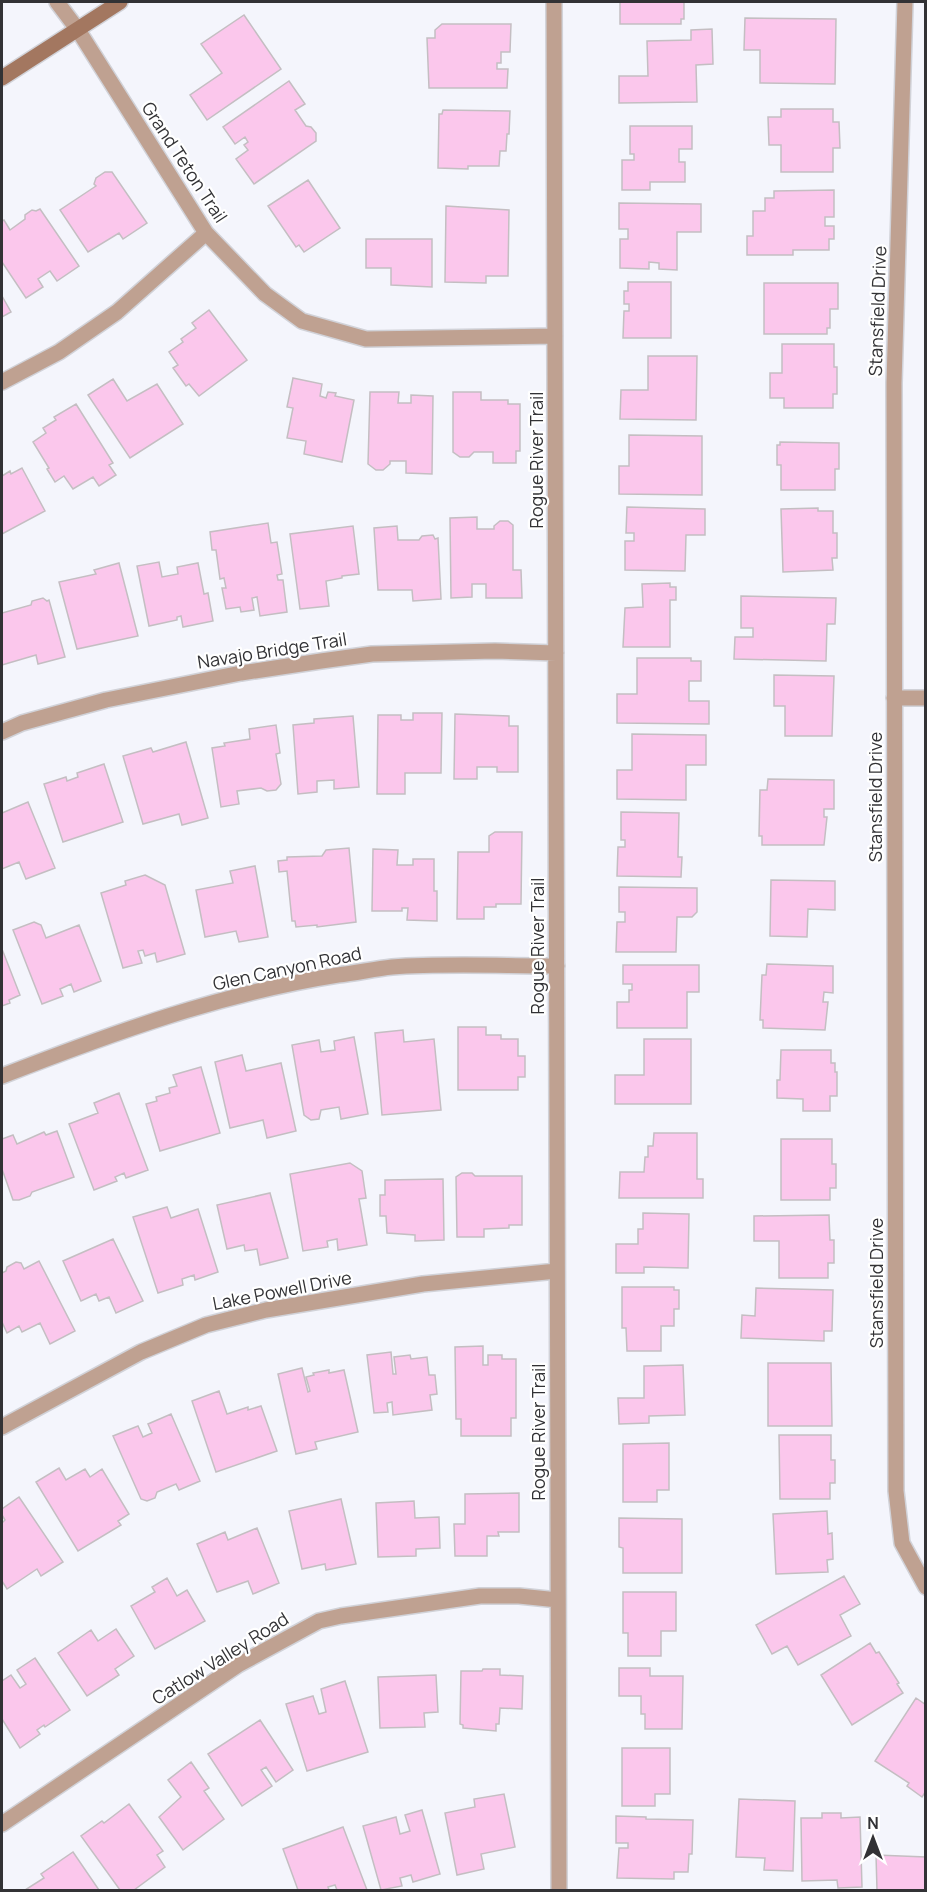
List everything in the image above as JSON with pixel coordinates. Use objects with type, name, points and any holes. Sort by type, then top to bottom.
[{"type":"street","name":"Grand Teton Trail","points":[[57,2],[78,30],[206,233],[265,294],[302,321],[366,339],[555,336]]},
{"type":"street","points":[[2,78],[120,2]]},
{"type":"street","name":"Rogue River Trail","points":[[554,2],[559,1890]]},
{"type":"street","name":"Stansfield Drive","points":[[905,2],[894,383],[896,1491],[902,1543],[926,1587]]},
{"type":"street","points":[[2,382],[59,352],[117,312],[206,233]]},
{"type":"street","name":"Navajo Bridge Trail","points":[[2,732],[22,723],[106,700],[241,673],[331,659],[372,654],[495,651],[556,653]]},
{"type":"street","points":[[894,698],[926,698]]},
{"type":"street","name":"Glen Canyon Road","points":[[2,1076],[67,1050],[176,1015],[250,992],[313,979],[391,967],[557,966]]},
{"type":"street","name":"Lake Powell Drive","points":[[2,1427],[141,1352],[206,1325],[266,1310],[423,1284],[557,1271]]},
{"type":"street","name":"Catlow Valley Road","points":[[2,1824],[238,1665],[319,1620],[480,1596],[519,1596],[558,1600]]},
{"type":"building","points":[[620,2],[684,2],[684,19],[681,19],[681,24],[620,24]]},
{"type":"building","points":[[244,15],[281,69],[207,120],[190,95],[222,73],[201,44]]},
{"type":"building","points":[[745,18],[836,19],[835,84],[760,83],[760,50],[744,50]]},
{"type":"building","points":[[442,24],[511,24],[510,52],[501,52],[501,63],[497,63],[497,69],[508,69],[507,88],[429,88],[427,38],[435,38],[435,30]]},
{"type":"building","points":[[712,29],[713,64],[696,65],[697,102],[619,103],[619,76],[648,76],[647,41],[691,40],[691,30]]},
{"type":"building","points":[[289,81],[305,104],[295,110],[306,126],[311,127],[316,133],[316,141],[254,184],[236,159],[248,150],[244,145],[248,142],[245,137],[235,144],[223,127]]},
{"type":"building","points":[[781,109],[833,109],[833,122],[839,122],[840,148],[833,148],[833,172],[781,172],[781,145],[769,145],[768,117],[781,117]]},
{"type":"building","points":[[443,110],[510,111],[506,151],[500,151],[499,166],[468,166],[468,169],[438,168],[439,114],[442,114]]},
{"type":"building","points":[[630,126],[692,126],[692,149],[679,149],[679,162],[685,162],[685,182],[650,182],[650,190],[622,190],[622,160],[634,160],[634,154],[630,154]]},
{"type":"building","points":[[105,172],[112,172],[147,223],[123,239],[119,233],[88,252],[60,210],[96,186],[94,184],[96,178]]},
{"type":"building","points":[[308,180],[340,228],[304,252],[299,245],[296,247],[268,206]]},
{"type":"building","points":[[834,190],[834,217],[825,217],[825,226],[834,226],[834,239],[829,239],[829,250],[793,250],[793,255],[747,255],[747,236],[753,236],[753,211],[765,211],[765,198],[774,198],[774,191]]},
{"type":"building","points":[[619,203],[701,204],[701,232],[677,232],[677,270],[659,269],[659,263],[649,262],[649,269],[620,268],[620,239],[628,239],[628,229],[619,229]]},
{"type":"building","points":[[446,206],[509,210],[508,276],[486,276],[486,283],[445,282]]},
{"type":"building","points":[[40,209],[79,266],[57,281],[50,271],[38,279],[43,287],[26,298],[2,262],[2,221],[4,220],[10,230],[25,219],[25,215],[32,210]]},
{"type":"building","points":[[366,239],[432,239],[432,287],[391,285],[391,268],[366,268]]},
{"type":"building","points":[[628,282],[671,282],[671,338],[623,338],[624,311],[629,311],[629,304],[624,304],[624,291],[628,291]]},
{"type":"building","points":[[764,283],[838,283],[838,309],[830,309],[830,328],[827,328],[827,334],[764,334]]},
{"type":"building","points":[[2,296],[11,312],[2,317]]},
{"type":"building","points":[[209,310],[247,360],[199,396],[189,384],[186,386],[173,368],[178,365],[169,352],[183,342],[181,339],[196,328],[192,323]]},
{"type":"building","points":[[782,344],[834,344],[837,394],[833,394],[833,408],[784,408],[784,398],[770,398],[770,373],[782,373]]},
{"type":"building","points":[[648,356],[697,356],[696,420],[620,419],[621,390],[648,390]]},
{"type":"building","points":[[293,378],[322,384],[320,396],[326,398],[328,392],[354,400],[342,462],[304,454],[306,441],[287,438],[293,408],[287,407]]},
{"type":"building","points":[[113,379],[127,401],[157,384],[183,424],[130,458],[88,395]]},
{"type":"building","points":[[370,392],[399,392],[398,403],[411,403],[411,395],[433,396],[432,474],[406,473],[406,461],[390,461],[390,464],[383,470],[376,470],[368,464]]},
{"type":"building","points":[[453,392],[481,392],[481,400],[508,400],[508,404],[520,404],[520,451],[516,451],[516,463],[493,463],[493,452],[474,452],[469,457],[460,457],[453,452]]},
{"type":"building","points":[[76,404],[113,463],[109,465],[116,475],[99,486],[93,477],[73,489],[64,476],[55,482],[33,442],[46,433],[43,428],[56,420],[54,417]]},
{"type":"building","points":[[629,435],[702,436],[702,495],[619,494],[619,466],[629,466]]},
{"type":"building","points":[[780,442],[839,443],[839,469],[835,469],[835,490],[781,490],[781,465],[777,465],[777,445],[780,445]]},
{"type":"building","points":[[22,468],[45,511],[2,534],[2,476]]},
{"type":"building","points":[[627,507],[705,509],[705,535],[686,535],[685,571],[625,570],[625,541],[634,541],[634,533],[626,533]]},
{"type":"building","points":[[818,508],[818,511],[833,511],[833,533],[837,533],[837,558],[832,558],[833,570],[783,572],[781,509]]},
{"type":"building","points":[[477,517],[477,529],[494,529],[500,521],[508,521],[513,525],[513,570],[521,570],[522,598],[486,598],[486,584],[472,584],[472,597],[451,598],[450,518]]},
{"type":"building","points":[[268,523],[271,543],[277,542],[282,574],[277,575],[278,580],[283,580],[287,612],[260,616],[257,597],[252,598],[254,610],[241,612],[240,607],[226,609],[222,588],[226,588],[224,578],[220,579],[216,550],[212,550],[210,532]]},
{"type":"building","points":[[353,526],[359,574],[326,581],[329,606],[300,609],[290,534]]},
{"type":"building","points":[[397,526],[398,540],[419,540],[422,536],[433,535],[435,539],[438,538],[441,599],[413,601],[412,590],[378,590],[374,528]]},
{"type":"building","points":[[159,562],[162,577],[178,574],[177,567],[198,563],[204,594],[208,593],[213,621],[183,627],[181,616],[177,617],[177,620],[149,626],[137,566]]},
{"type":"building","points":[[119,563],[138,636],[77,649],[59,582],[96,574],[94,570]]},
{"type":"building","points":[[670,583],[670,587],[676,587],[676,600],[670,600],[670,647],[623,647],[625,608],[643,607],[642,584]]},
{"type":"building","points":[[741,596],[836,598],[835,624],[827,624],[826,661],[734,659],[735,637],[753,637],[753,628],[741,628]]},
{"type":"building","points":[[43,598],[49,600],[65,657],[38,664],[36,655],[2,665],[2,613],[31,605],[32,601]]},
{"type":"building","points":[[637,658],[691,658],[691,661],[701,661],[701,681],[689,681],[689,701],[709,701],[709,724],[617,723],[617,694],[637,694]]},
{"type":"building","points":[[774,675],[834,676],[832,736],[785,736],[785,706],[774,706]]},
{"type":"building","points":[[413,713],[442,713],[441,773],[405,773],[405,794],[377,794],[378,715],[401,715],[401,720],[413,720]]},
{"type":"building","points":[[455,714],[509,716],[509,726],[518,726],[518,772],[497,772],[497,767],[477,767],[477,779],[454,779]]},
{"type":"building","points":[[353,716],[359,787],[334,789],[334,780],[317,781],[317,792],[298,794],[293,725],[314,723],[314,719]]},
{"type":"building","points":[[276,725],[280,753],[276,754],[281,784],[276,790],[267,791],[261,788],[237,791],[239,804],[221,807],[212,748],[225,746],[224,743],[250,739],[249,729]]},
{"type":"building","points":[[632,734],[706,735],[706,765],[686,765],[686,800],[617,799],[617,770],[632,770]]},
{"type":"building","points":[[186,742],[208,818],[182,825],[179,814],[143,824],[123,756],[151,748],[153,752]]},
{"type":"building","points":[[104,764],[123,822],[63,842],[44,784],[66,777],[67,781],[78,777],[77,773]]},
{"type":"building","points":[[768,779],[834,780],[834,809],[824,809],[824,817],[827,817],[824,845],[762,845],[762,836],[759,836],[760,790],[767,790]]},
{"type":"building","points":[[28,802],[55,868],[26,879],[19,862],[2,869],[2,813]]},
{"type":"building","points":[[621,812],[679,813],[678,857],[682,857],[681,877],[617,876],[618,847],[625,847],[625,840],[621,840]]},
{"type":"building","points":[[495,832],[522,832],[521,904],[496,904],[496,907],[484,907],[484,919],[457,919],[458,852],[489,852],[489,836]]},
{"type":"building","points":[[349,848],[356,922],[296,927],[295,921],[292,921],[287,871],[279,872],[278,861],[287,860],[287,857],[322,856],[326,850]]},
{"type":"building","points":[[373,849],[398,850],[397,865],[413,865],[413,859],[434,859],[437,921],[407,920],[408,908],[402,908],[402,911],[372,911]]},
{"type":"building","points":[[255,866],[268,937],[239,942],[236,931],[205,937],[196,890],[233,883],[230,871]]},
{"type":"building","points":[[145,875],[165,885],[185,954],[157,962],[155,953],[145,956],[143,950],[138,951],[142,963],[123,968],[101,893],[126,885],[125,881]]},
{"type":"building","points":[[771,880],[835,881],[835,910],[808,909],[807,937],[770,936]]},
{"type":"building","points":[[619,887],[697,888],[697,912],[692,917],[677,917],[676,952],[616,952],[617,922],[625,922],[625,912],[619,912]]},
{"type":"building","points":[[34,922],[41,925],[46,938],[79,925],[101,981],[74,992],[71,984],[60,989],[63,996],[42,1004],[13,930]]},
{"type":"building","points":[[2,949],[20,995],[2,1006]]},
{"type":"building","points":[[767,964],[833,966],[833,993],[824,992],[823,1002],[828,1002],[825,1030],[763,1028],[763,1020],[760,1020],[762,975],[766,975]]},
{"type":"building","points":[[623,965],[699,965],[699,992],[687,992],[687,1028],[617,1028],[617,1002],[629,1002],[629,990],[632,990],[632,984],[623,984]]},
{"type":"building","points":[[458,1027],[486,1027],[486,1035],[501,1035],[501,1039],[518,1039],[518,1056],[525,1056],[525,1077],[518,1077],[518,1090],[458,1090]]},
{"type":"building","points":[[403,1030],[404,1042],[434,1039],[441,1110],[382,1115],[375,1033]]},
{"type":"building","points":[[354,1037],[368,1114],[341,1119],[339,1107],[321,1110],[319,1119],[311,1120],[304,1115],[292,1045],[319,1040],[321,1052],[335,1050],[334,1041]]},
{"type":"building","points":[[644,1039],[691,1039],[691,1104],[615,1104],[615,1075],[644,1075]]},
{"type":"building","points":[[781,1050],[831,1050],[831,1063],[835,1063],[835,1072],[837,1072],[837,1096],[830,1096],[830,1111],[803,1111],[803,1099],[777,1098]]},
{"type":"building","points":[[242,1055],[246,1071],[281,1063],[296,1131],[267,1138],[263,1120],[230,1128],[215,1062]]},
{"type":"building","points":[[201,1067],[220,1133],[160,1151],[146,1104],[157,1101],[156,1097],[170,1093],[169,1088],[177,1086],[173,1075]]},
{"type":"building","points":[[119,1093],[148,1170],[126,1178],[124,1173],[115,1177],[117,1181],[94,1190],[69,1124],[98,1113],[94,1103]]},
{"type":"building","points":[[57,1131],[74,1177],[32,1192],[30,1196],[13,1200],[2,1169],[2,1139],[13,1135],[17,1144],[44,1132],[46,1135]]},
{"type":"building","points":[[654,1133],[697,1133],[697,1179],[703,1179],[703,1198],[619,1198],[620,1172],[644,1172],[645,1157],[648,1157],[648,1146],[653,1146]]},
{"type":"building","points":[[781,1139],[832,1139],[832,1164],[836,1164],[836,1188],[830,1188],[830,1200],[781,1200]]},
{"type":"building","points":[[350,1163],[362,1171],[366,1198],[359,1199],[367,1245],[338,1250],[337,1239],[327,1241],[328,1247],[303,1251],[290,1174]]},
{"type":"building","points":[[462,1173],[472,1173],[475,1176],[522,1176],[522,1225],[484,1229],[484,1237],[457,1237],[456,1177]]},
{"type":"building","points":[[443,1179],[444,1240],[415,1241],[415,1235],[387,1233],[386,1216],[380,1216],[380,1195],[385,1195],[385,1180]]},
{"type":"building","points":[[270,1193],[288,1258],[260,1265],[257,1249],[245,1251],[244,1245],[227,1249],[217,1205]]},
{"type":"building","points":[[167,1207],[171,1218],[198,1209],[218,1272],[195,1280],[194,1275],[182,1279],[183,1285],[158,1293],[133,1217]]},
{"type":"building","points":[[643,1213],[689,1214],[688,1268],[644,1267],[644,1273],[616,1273],[616,1244],[638,1244],[638,1229],[643,1229]]},
{"type":"building","points":[[829,1215],[830,1240],[834,1240],[834,1263],[828,1263],[828,1278],[779,1278],[779,1241],[754,1241],[754,1216]]},
{"type":"building","points":[[113,1239],[143,1301],[116,1313],[109,1297],[99,1301],[96,1294],[81,1301],[63,1261]]},
{"type":"building","points":[[39,1261],[75,1331],[50,1344],[40,1323],[22,1332],[19,1326],[7,1333],[2,1322],[2,1273],[16,1262],[21,1263],[24,1269]]},
{"type":"building","points":[[622,1287],[674,1287],[674,1290],[679,1290],[679,1309],[674,1309],[674,1326],[661,1326],[661,1351],[627,1351],[626,1328],[622,1328]]},
{"type":"building","points":[[756,1288],[833,1290],[832,1331],[824,1331],[824,1341],[741,1338],[742,1315],[755,1316]]},
{"type":"building","points":[[483,1346],[483,1365],[488,1365],[488,1355],[502,1355],[502,1359],[516,1359],[516,1418],[511,1418],[511,1436],[461,1436],[461,1419],[456,1419],[455,1347]]},
{"type":"building","points":[[391,1352],[393,1374],[396,1374],[394,1357],[410,1355],[411,1359],[427,1357],[429,1375],[435,1375],[437,1394],[430,1395],[432,1410],[393,1415],[392,1402],[387,1403],[388,1412],[374,1413],[367,1355]]},
{"type":"building","points":[[768,1363],[831,1363],[832,1426],[768,1426]]},
{"type":"building","points":[[683,1365],[685,1415],[649,1416],[649,1423],[619,1424],[618,1398],[644,1398],[644,1366]]},
{"type":"building","points":[[302,1368],[308,1392],[310,1391],[306,1377],[329,1370],[329,1373],[344,1370],[358,1432],[315,1442],[317,1449],[296,1454],[278,1374]]},
{"type":"building","points":[[219,1391],[227,1414],[248,1407],[248,1410],[261,1406],[277,1451],[216,1472],[192,1401]]},
{"type":"building","points":[[171,1414],[200,1481],[179,1490],[176,1484],[157,1492],[155,1498],[147,1501],[141,1499],[113,1436],[138,1426],[143,1437],[152,1433],[148,1424]]},
{"type":"building","points":[[779,1435],[831,1435],[831,1460],[835,1460],[835,1483],[830,1483],[830,1499],[780,1499]]},
{"type":"building","points":[[669,1443],[669,1490],[657,1490],[657,1502],[623,1502],[623,1444]]},
{"type":"building","points":[[59,1468],[66,1480],[85,1469],[90,1477],[102,1469],[129,1514],[118,1521],[121,1525],[78,1551],[36,1482]]},
{"type":"building","points":[[519,1493],[519,1532],[498,1532],[499,1536],[487,1536],[487,1556],[455,1556],[454,1524],[465,1524],[465,1494]]},
{"type":"building","points":[[19,1497],[63,1562],[41,1576],[37,1569],[7,1589],[2,1581],[2,1523],[5,1520],[2,1509]]},
{"type":"building","points":[[341,1499],[356,1564],[326,1570],[325,1564],[302,1569],[289,1511]]},
{"type":"building","points":[[414,1501],[415,1518],[439,1517],[440,1548],[416,1549],[416,1556],[378,1557],[376,1503]]},
{"type":"building","points":[[827,1511],[828,1534],[832,1533],[833,1559],[827,1560],[828,1572],[776,1574],[773,1514]]},
{"type":"building","points":[[619,1518],[682,1519],[682,1573],[623,1573],[623,1548],[619,1547]]},
{"type":"building","points":[[257,1528],[279,1583],[253,1594],[248,1581],[217,1592],[197,1544],[225,1532],[228,1540]]},
{"type":"building","points":[[844,1576],[860,1604],[840,1615],[851,1636],[798,1665],[787,1646],[772,1654],[756,1625]]},
{"type":"building","points":[[167,1578],[177,1596],[187,1590],[205,1621],[155,1649],[131,1606],[155,1592],[152,1587]]},
{"type":"building","points":[[623,1592],[676,1592],[676,1631],[661,1631],[661,1656],[628,1656],[628,1633],[623,1633]]},
{"type":"building","points":[[116,1629],[134,1656],[115,1669],[119,1675],[87,1696],[58,1653],[91,1630],[98,1641]]},
{"type":"building","points":[[870,1643],[876,1653],[879,1652],[903,1693],[852,1725],[821,1675]]},
{"type":"building","points":[[35,1658],[70,1710],[37,1730],[40,1734],[20,1748],[2,1719],[2,1681],[11,1675],[20,1688],[26,1684],[17,1670]]},
{"type":"building","points":[[619,1668],[650,1668],[650,1676],[683,1676],[682,1729],[645,1729],[645,1714],[641,1714],[641,1696],[619,1696]]},
{"type":"building","points":[[483,1669],[500,1669],[500,1675],[523,1676],[522,1709],[500,1708],[496,1731],[463,1728],[460,1724],[461,1671],[482,1671]]},
{"type":"building","points":[[436,1675],[438,1712],[424,1713],[425,1727],[380,1728],[378,1677]]},
{"type":"building","points":[[345,1681],[368,1752],[307,1771],[286,1704],[313,1696],[319,1714],[326,1712],[321,1689]]},
{"type":"building","points":[[916,1698],[926,1705],[926,1791],[922,1797],[907,1786],[909,1783],[875,1761]]},
{"type":"building","points":[[260,1720],[293,1770],[276,1782],[266,1767],[261,1770],[272,1786],[242,1806],[208,1754]]},
{"type":"building","points":[[622,1748],[670,1748],[670,1794],[655,1794],[655,1806],[622,1806]]},
{"type":"building","points":[[191,1762],[209,1788],[204,1791],[224,1819],[183,1850],[159,1817],[181,1797],[168,1780]]},
{"type":"building","points":[[504,1794],[515,1847],[481,1854],[484,1869],[457,1875],[445,1813],[475,1807],[474,1799]]},
{"type":"building","points":[[739,1799],[795,1801],[793,1871],[764,1870],[765,1858],[736,1857]]},
{"type":"building","points":[[129,1804],[163,1851],[157,1855],[165,1867],[134,1890],[120,1890],[81,1836],[102,1821],[104,1823]]},
{"type":"building","points":[[422,1810],[440,1874],[413,1882],[411,1875],[400,1878],[402,1886],[381,1890],[363,1826],[396,1817],[400,1834],[410,1831],[405,1815]]},
{"type":"building","points":[[822,1813],[841,1813],[841,1818],[860,1817],[862,1887],[838,1888],[837,1880],[802,1881],[801,1818],[822,1818]]},
{"type":"building","points":[[616,1816],[693,1820],[692,1854],[689,1854],[688,1872],[674,1872],[674,1879],[617,1878],[619,1848],[628,1848],[628,1843],[616,1843]]},
{"type":"building","points":[[343,1827],[367,1890],[337,1890],[335,1885],[328,1887],[329,1890],[298,1890],[283,1849]]},
{"type":"building","points":[[73,1852],[99,1890],[25,1890],[44,1878],[41,1874]]},
{"type":"building","points":[[876,1855],[926,1857],[926,1890],[877,1890]]}]
